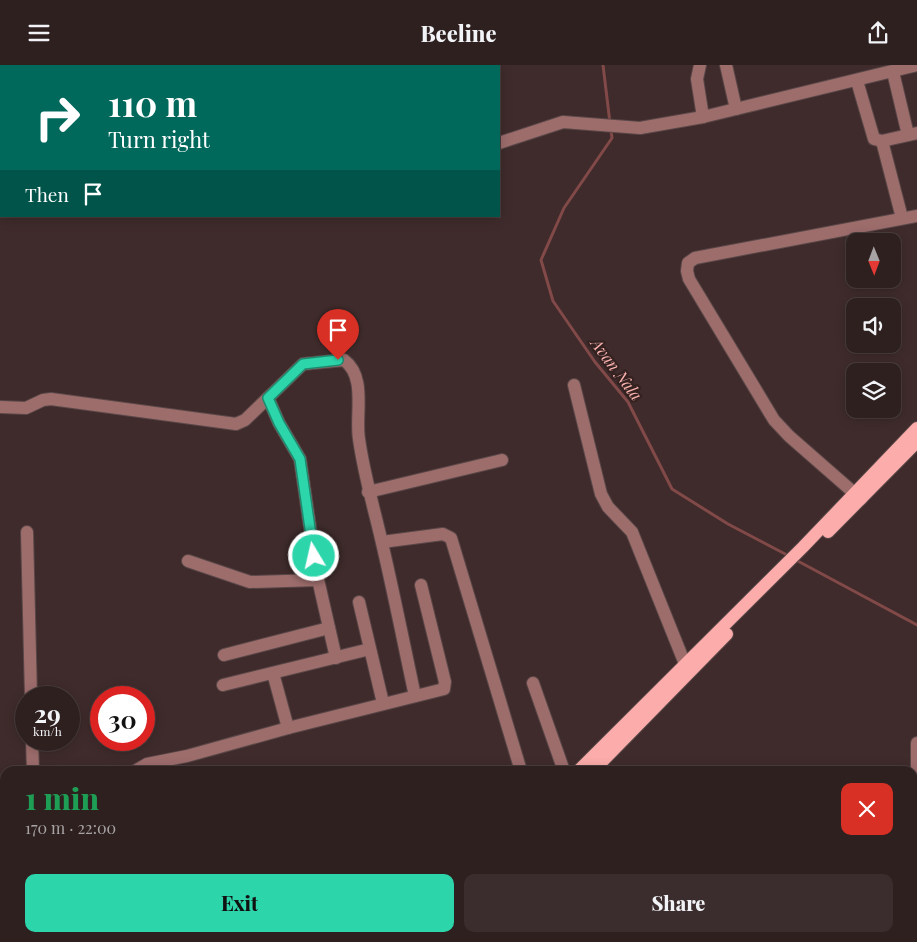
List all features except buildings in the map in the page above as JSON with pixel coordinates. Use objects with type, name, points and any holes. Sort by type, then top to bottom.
[{"type":"main road","points":[[583,766],[685,664],[805,550],[857,496],[917,428]]},
{"type":"main road","points":[[857,496],[917,442]]},
{"type":"main road","points":[[598,766],[770,584]]},
{"type":"street","points":[[700,65],[697,79],[703,117]]},
{"type":"street","points":[[726,65],[736,109]]},
{"type":"street","points":[[500,143],[563,122],[640,127],[703,117],[917,65]]},
{"type":"street","points":[[857,81],[872,136],[877,141],[914,135],[892,72]]},
{"type":"street","points":[[882,141],[902,218]]},
{"type":"street","points":[[857,496],[789,436],[774,420],[689,279],[688,263],[695,258],[917,216]]},
{"type":"street","points":[[0,407],[26,408],[43,400],[51,399],[236,424],[245,421],[306,362],[344,360],[352,366],[356,373],[358,384],[358,437],[368,492],[382,542],[415,696]]},
{"type":"street","points":[[574,385],[601,494],[608,507],[632,533],[685,664]]},
{"type":"street","points":[[268,398],[279,423],[300,459],[302,484],[318,580],[336,657]]},
{"type":"street","points":[[368,492],[502,459]]},
{"type":"street","points":[[27,531],[31,686]]},
{"type":"street","points":[[382,542],[443,534],[451,538],[519,766]]},
{"type":"street","points":[[188,561],[250,582],[318,580]]},
{"type":"street","points":[[144,766],[383,703],[444,689],[446,682],[421,585]]},
{"type":"street","points":[[359,602],[383,703]]},
{"type":"street","points":[[224,655],[329,628]]},
{"type":"street","points":[[223,685],[370,649]]},
{"type":"street","points":[[273,673],[288,728]]},
{"type":"street","points":[[532,683],[562,766]]},
{"type":"street","points":[[917,743],[917,766]]},
{"type":"street","points":[[32,751],[32,766]]},
{"type":"waterway","name":"Avan Nala","points":[[603,65],[610,123]]},
{"type":"waterway","name":"Avan Nala","points":[[611,130],[612,138],[564,208],[541,260],[553,301],[595,362],[628,402],[672,489],[728,524],[789,556]]},
{"type":"waterway","name":"Avan Nala","points":[[794,559],[917,625]]},
{"type":"route","points":[[314,556],[302,484],[300,459],[296,449],[279,423],[268,398],[306,362],[338,360]]}]
